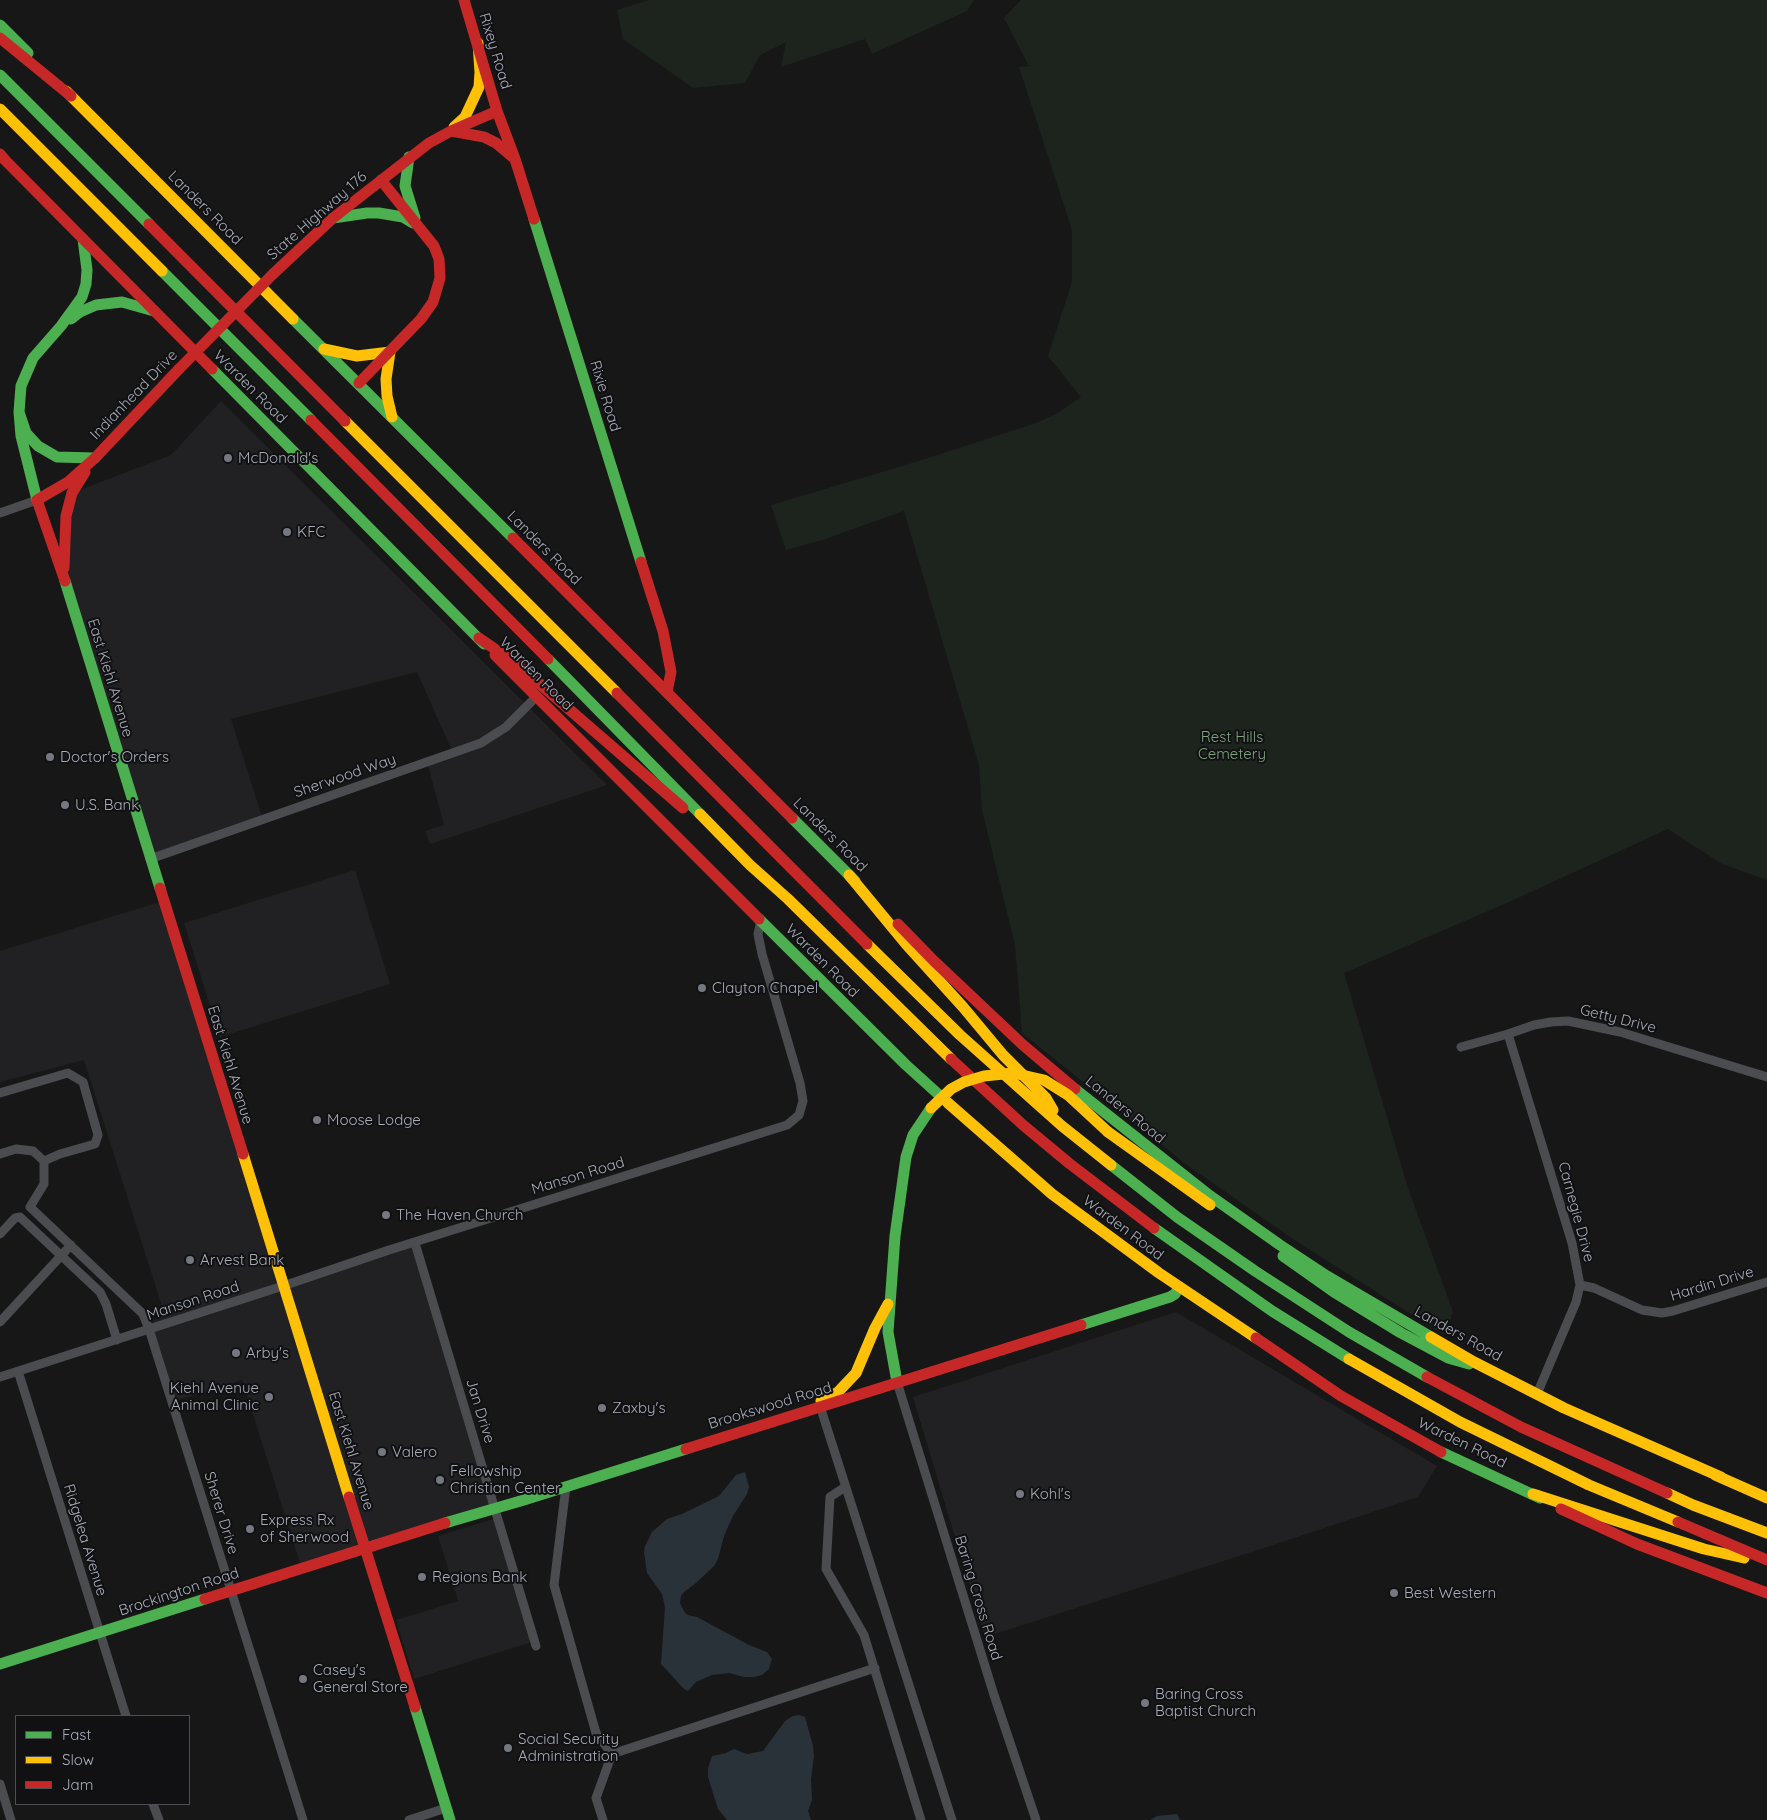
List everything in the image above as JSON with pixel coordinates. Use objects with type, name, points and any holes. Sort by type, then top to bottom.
[{"type":"main road","name":"Rixey Road","points":[[464,0],[497,112]]},
{"type":"main road","name":"Landers Road","points":[[0,25],[934,961],[1023,1045],[1087,1100],[1210,1195],[1280,1245],[1327,1276],[1430,1337],[1537,1394],[1623,1435],[1715,1475],[1767,1494]]},
{"type":"main road","points":[[0,38],[72,96]]},
{"type":"main road","points":[[450,131],[465,117],[478,87],[480,72],[478,43]]},
{"type":"main road","points":[[0,75],[915,992],[1062,1126],[1177,1217],[1255,1271],[1349,1332],[1448,1389],[1521,1427],[1693,1506],[1767,1533]]},
{"type":"main road","points":[[0,109],[487,596],[750,864]]},
{"type":"main road","points":[[450,131],[497,112]]},
{"type":"main road","name":"Rixie Road","points":[[497,112],[515,159],[663,631],[671,672],[667,692]]},
{"type":"main road","points":[[450,131],[484,137],[496,143],[515,159]]},
{"type":"main road","name":"State Highway 176","points":[[273,274],[333,218],[409,157],[450,131]]},
{"type":"main road","name":"Warden Road","points":[[2,157],[241,400],[906,1065],[994,1145],[1052,1194],[1179,1287],[1341,1396],[1450,1456],[1637,1544],[1767,1593]]},
{"type":"main road","points":[[409,157],[406,186],[407,196],[418,225]]},
{"type":"main road","points":[[359,383],[421,319],[433,302],[440,278],[439,260],[434,246],[381,180]]},
{"type":"main road","points":[[333,218],[379,213],[403,217],[418,225]]},
{"type":"main road","name":"East Kiehl Avenue","points":[[83,239],[87,270],[86,284],[82,297],[61,326],[33,358],[21,386],[19,412],[21,436],[37,500],[64,578],[450,1820]]},
{"type":"main road","name":"Indianhead Drive","points":[[37,500],[68,482],[94,458],[273,274]]},
{"type":"main road","name":"East Kiehl Avenue","points":[[61,326],[80,312],[96,305],[122,302],[155,311]]},
{"type":"main road","points":[[324,349],[340,354],[357,356],[390,352]]},
{"type":"main road","points":[[390,352],[386,379],[387,396],[392,417]]},
{"type":"main road","points":[[19,412],[26,433],[38,446],[57,457],[94,458],[70,500],[66,516],[64,540],[64,578]]},
{"type":"main road","points":[[479,638],[518,665],[620,755],[750,864],[956,1064],[1023,1125],[1128,1209],[1246,1294],[1332,1349],[1460,1422],[1589,1485],[1767,1562]]},
{"type":"main road","points":[[849,875],[906,944],[964,1007],[1003,1054],[1046,1098],[1062,1126]]},
{"type":"main road","points":[[897,1382],[888,1332],[895,1236],[906,1157],[913,1135],[931,1108],[951,1089],[964,1082],[984,1076],[1013,1072],[1044,1080],[1068,1095],[1108,1132],[1334,1292],[1401,1333],[1448,1358],[1490,1370]]},
{"type":"main road","name":"Brookswood Road","points":[[366,1549],[1170,1297],[1175,1294],[1179,1287]]},
{"type":"main road","points":[[799,1413],[838,1392],[856,1373],[890,1302]]},
{"type":"main road","points":[[1715,1475],[1767,1498]]},
{"type":"main road","points":[[1533,1494],[1704,1549],[1767,1562]]},
{"type":"main road","name":"Brockington Road","points":[[0,1664],[366,1549]]},
{"type":"street","name":"Indianhead Drive","points":[[0,513],[37,500]]},
{"type":"street","name":"Sherwood Way","points":[[150,859],[481,743],[506,727],[536,696]]},
{"type":"street","name":"Manson Road","points":[[0,1377],[284,1286],[371,1255],[787,1125],[794,1121],[802,1108],[803,1101],[800,1083],[762,954],[758,934],[761,921]]},
{"type":"street","name":"Getty Drive","points":[[1461,1047],[1534,1025],[1568,1021],[1620,1032],[1767,1077]]},
{"type":"street","name":"Carnegie Drive","points":[[1508,1034],[1572,1243],[1580,1285],[1576,1302],[1537,1394]]},
{"type":"street","points":[[0,1093],[68,1073],[83,1082],[98,1135],[95,1144],[60,1154],[44,1161]]},
{"type":"street","points":[[0,1154],[16,1149],[32,1151],[44,1161]]},
{"type":"street","points":[[0,1234],[30,1206],[44,1184],[44,1161]]},
{"type":"street","name":"Sherer Drive","points":[[30,1206],[143,1314],[303,1820]]},
{"type":"street","points":[[20,1217],[100,1292],[106,1304],[117,1340]]},
{"type":"street","name":"Jan Drive","points":[[415,1242],[536,1646]]},
{"type":"street","points":[[0,1322],[71,1245]]},
{"type":"street","points":[[92,1285],[102,1275]]},
{"type":"street","name":"Hardin Drive","points":[[1580,1285],[1594,1288],[1642,1310],[1662,1313],[1767,1282]]},
{"type":"street","points":[[106,1304],[122,1294]]},
{"type":"street","name":"Ridgelea Avenue","points":[[18,1371],[126,1715]]},
{"type":"street","name":"Baring Cross Road","points":[[897,1382],[994,1695],[1036,1820]]},
{"type":"street","points":[[820,1406],[952,1820]]},
{"type":"street","points":[[566,1486],[554,1585],[596,1734],[612,1754]]},
{"type":"street","points":[[845,1487],[830,1496],[826,1569],[864,1635],[921,1820]]},
{"type":"street","points":[[612,1754],[875,1668]]},
{"type":"street","points":[[603,1820],[596,1798],[612,1754]]},
{"type":"street","points":[[0,1784],[11,1820]]},
{"type":"street","points":[[154,1805],[159,1820]]},
{"type":"street","points":[[409,1820],[446,1808]]},
{"type":"shaded area","points":[[221,401],[607,785],[430,844],[425,831],[444,825],[427,762],[453,753],[417,672],[231,719],[263,820],[152,863],[65,583],[72,493],[171,455]]},
{"type":"shaded area","points":[[355,870],[390,984],[220,1037],[184,923]]},
{"type":"shaded area","points":[[163,901],[283,1286],[415,1243],[499,1507],[302,1569],[242,1380],[172,1402],[149,1329],[153,1321],[165,1316],[84,1060],[0,1082],[0,951]]},
{"type":"shaded area","points":[[1176,1312],[1437,1466],[1418,1497],[985,1637],[913,1397]]},
{"type":"shaded area","points":[[745,1472],[749,1487],[747,1494],[733,1516],[724,1536],[718,1559],[714,1566],[684,1592],[680,1603],[688,1615],[697,1617],[749,1645],[767,1652],[772,1659],[769,1669],[762,1675],[744,1677],[729,1673],[712,1675],[696,1682],[688,1691],[661,1664],[665,1607],[662,1594],[647,1573],[645,1546],[652,1532],[667,1519],[719,1496],[736,1475]]},
{"type":"shaded area","points":[[500,1517],[538,1640],[414,1679],[396,1620],[458,1601],[438,1536]]},
{"type":"shaded area","points":[[799,1715],[805,1717],[813,1746],[812,1800],[808,1811],[811,1820],[727,1820],[718,1809],[708,1777],[708,1768],[712,1756],[734,1749],[747,1754],[763,1751],[785,1721]]},
{"type":"shaded area","points":[[1177,1814],[1180,1820],[1150,1820],[1157,1816]]},
{"type":"green space","points":[[649,0],[974,0],[967,11],[872,54],[865,39],[781,67],[786,42],[760,55],[745,83],[693,88],[623,39],[617,10]]},
{"type":"green space","name":"Rest Hills Cemetery","points":[[1021,0],[1767,0],[1767,880],[1722,864],[1668,829],[1509,902],[1344,973],[1409,1191],[1453,1312],[1444,1335],[1296,1241],[1187,1165],[1022,1033],[1015,945],[982,810],[979,765],[904,511],[822,540],[786,550],[771,505],[919,461],[1036,423],[1058,413],[1081,397],[1048,356],[1072,282],[1072,230],[1019,67],[1029,66],[1004,18]]},
{"type":"traffic: fast","points":[[0,25],[28,53]]},
{"type":"traffic: fast","points":[[0,75],[149,224]]},
{"type":"traffic: fast","points":[[409,157],[405,186],[415,218]]},
{"type":"traffic: fast","points":[[333,218],[379,213],[403,217],[413,223]]},
{"type":"traffic: fast","points":[[534,219],[641,562]]},
{"type":"traffic: fast","points":[[37,500],[21,436],[19,412],[21,386],[33,358],[61,326],[82,297],[86,284],[87,270],[83,239]]},
{"type":"traffic: fast","points":[[162,271],[311,420]]},
{"type":"traffic: fast","points":[[71,319],[80,312],[96,305],[122,302],[154,311]]},
{"type":"traffic: fast","points":[[293,319],[513,538]]},
{"type":"traffic: fast","points":[[212,369],[484,644]]},
{"type":"traffic: fast","points":[[19,412],[26,433],[38,446],[57,457],[95,458]]},
{"type":"traffic: fast","points":[[65,581],[160,888]]},
{"type":"traffic: fast","points":[[548,659],[700,814]]},
{"type":"traffic: fast","points":[[792,818],[855,881]]},
{"type":"traffic: fast","points":[[759,919],[906,1065],[948,1103]]},
{"type":"traffic: fast","points":[[1075,1089],[1209,1195],[1280,1245],[1327,1276],[1431,1337]]},
{"type":"traffic: fast","points":[[897,1382],[888,1332],[895,1236],[906,1157],[913,1135],[931,1108]]},
{"type":"traffic: fast","points":[[1111,1165],[1177,1217],[1255,1271],[1349,1332],[1427,1377]]},
{"type":"traffic: fast","points":[[1154,1228],[1272,1311],[1349,1359]]},
{"type":"traffic: fast","points":[[1283,1256],[1334,1292],[1401,1333],[1448,1358],[1469,1364]]},
{"type":"traffic: fast","points":[[1081,1325],[1170,1297],[1175,1294],[1179,1287]]},
{"type":"traffic: fast","points":[[445,1523],[686,1449]]},
{"type":"traffic: fast","points":[[1441,1452],[1540,1498]]},
{"type":"traffic: fast","points":[[0,1664],[205,1599]]},
{"type":"traffic: fast","points":[[415,1707],[450,1820]]},
{"type":"traffic: slow","points":[[454,127],[465,117],[479,87],[478,43]]},
{"type":"traffic: slow","points":[[66,91],[293,319]]},
{"type":"traffic: slow","points":[[0,109],[162,271]]},
{"type":"traffic: slow","points":[[324,349],[357,356],[390,352],[386,379],[387,396],[392,417]]},
{"type":"traffic: slow","points":[[345,421],[617,693]]},
{"type":"traffic: slow","points":[[700,814],[750,865],[788,899],[951,1059]]},
{"type":"traffic: slow","points":[[849,875],[906,944],[1003,1055],[1046,1098],[1053,1110]]},
{"type":"traffic: slow","points":[[867,944],[960,1035],[1062,1126],[1111,1165]]},
{"type":"traffic: slow","points":[[931,1108],[951,1089],[964,1082],[984,1076],[1013,1073],[1044,1080],[1068,1095],[1108,1132]]},
{"type":"traffic: slow","points":[[948,1103],[1052,1194],[1159,1273],[1256,1338]]},
{"type":"traffic: slow","points":[[1108,1132],[1210,1205]]},
{"type":"traffic: slow","points":[[243,1154],[349,1497]]},
{"type":"traffic: slow","points":[[821,1401],[838,1392],[856,1373],[875,1328],[888,1304]]},
{"type":"traffic: slow","points":[[1431,1337],[1474,1362],[1564,1408],[1721,1477]]},
{"type":"traffic: slow","points":[[1349,1359],[1460,1422],[1589,1485],[1678,1522]]},
{"type":"traffic: slow","points":[[1715,1475],[1767,1498]]},
{"type":"traffic: slow","points":[[1667,1493],[1767,1533]]},
{"type":"traffic: slow","points":[[1533,1494],[1704,1549],[1744,1558]]},
{"type":"traffic: jam","points":[[464,0],[497,111],[534,219]]},
{"type":"traffic: jam","points":[[0,38],[71,96]]},
{"type":"traffic: jam","points":[[273,274],[333,218],[429,143],[497,111]]},
{"type":"traffic: jam","points":[[451,131],[484,137],[496,143],[515,159]]},
{"type":"traffic: jam","points":[[0,154],[6,161]]},
{"type":"traffic: jam","points":[[1,156],[212,369]]},
{"type":"traffic: jam","points":[[359,383],[421,319],[433,302],[440,278],[439,259],[434,246],[381,180]]},
{"type":"traffic: jam","points":[[149,224],[345,421]]},
{"type":"traffic: jam","points":[[179,369],[273,274]]},
{"type":"traffic: jam","points":[[65,581],[37,500],[68,482],[95,458],[179,369]]},
{"type":"traffic: jam","points":[[311,420],[548,659]]},
{"type":"traffic: jam","points":[[64,568],[66,516],[72,493],[85,472]]},
{"type":"traffic: jam","points":[[513,538],[792,818]]},
{"type":"traffic: jam","points":[[641,562],[663,631],[671,672],[667,692]]},
{"type":"traffic: jam","points":[[479,638],[518,665],[683,808]]},
{"type":"traffic: jam","points":[[495,655],[759,919]]},
{"type":"traffic: jam","points":[[617,693],[867,944]]},
{"type":"traffic: jam","points":[[160,888],[243,1154]]},
{"type":"traffic: jam","points":[[898,924],[934,961],[1023,1045],[1075,1089]]},
{"type":"traffic: jam","points":[[951,1059],[1023,1125],[1070,1164],[1154,1228]]},
{"type":"traffic: jam","points":[[686,1449],[1081,1325]]},
{"type":"traffic: jam","points":[[1256,1338],[1341,1396],[1441,1452]]},
{"type":"traffic: jam","points":[[1427,1377],[1521,1427],[1667,1493]]},
{"type":"traffic: jam","points":[[349,1497],[415,1707]]},
{"type":"traffic: jam","points":[[1561,1509],[1637,1544],[1767,1593]]},
{"type":"traffic: jam","points":[[1678,1522],[1767,1560]]},
{"type":"traffic: jam","points":[[205,1599],[445,1523]]},
{"type":"place","name":"McDonald's","points":[[228,458]]},
{"type":"place","name":"KFC","points":[[287,532]]},
{"type":"place","name":"Doctor's Orders","points":[[50,757]]},
{"type":"place","name":"U.S. Bank","points":[[65,805]]},
{"type":"place","name":"Clayton Chapel","points":[[702,988]]},
{"type":"place","name":"Moose Lodge","points":[[317,1120]]},
{"type":"place","name":"The Haven Church","points":[[386,1215]]},
{"type":"place","name":"Arvest Bank","points":[[190,1260]]},
{"type":"place","name":"Arby's","points":[[236,1353]]},
{"type":"place","name":"Kiehl Avenue Animal Clinic","points":[[269,1397]]},
{"type":"place","name":"Zaxby's","points":[[602,1408]]},
{"type":"place","name":"Valero","points":[[382,1452]]},
{"type":"place","name":"Fellowship Christian Center","points":[[440,1480]]},
{"type":"place","name":"Kohl's","points":[[1020,1494]]},
{"type":"place","name":"Express Rx of Sherwood","points":[[250,1529]]},
{"type":"place","name":"Regions Bank","points":[[422,1577]]},
{"type":"place","name":"Best Western","points":[[1394,1593]]},
{"type":"place","name":"Casey's General Store","points":[[303,1679]]},
{"type":"place","name":"Baring Cross Baptist Church","points":[[1145,1703]]},
{"type":"place","name":"Social Security Administration","points":[[508,1748]]}]
